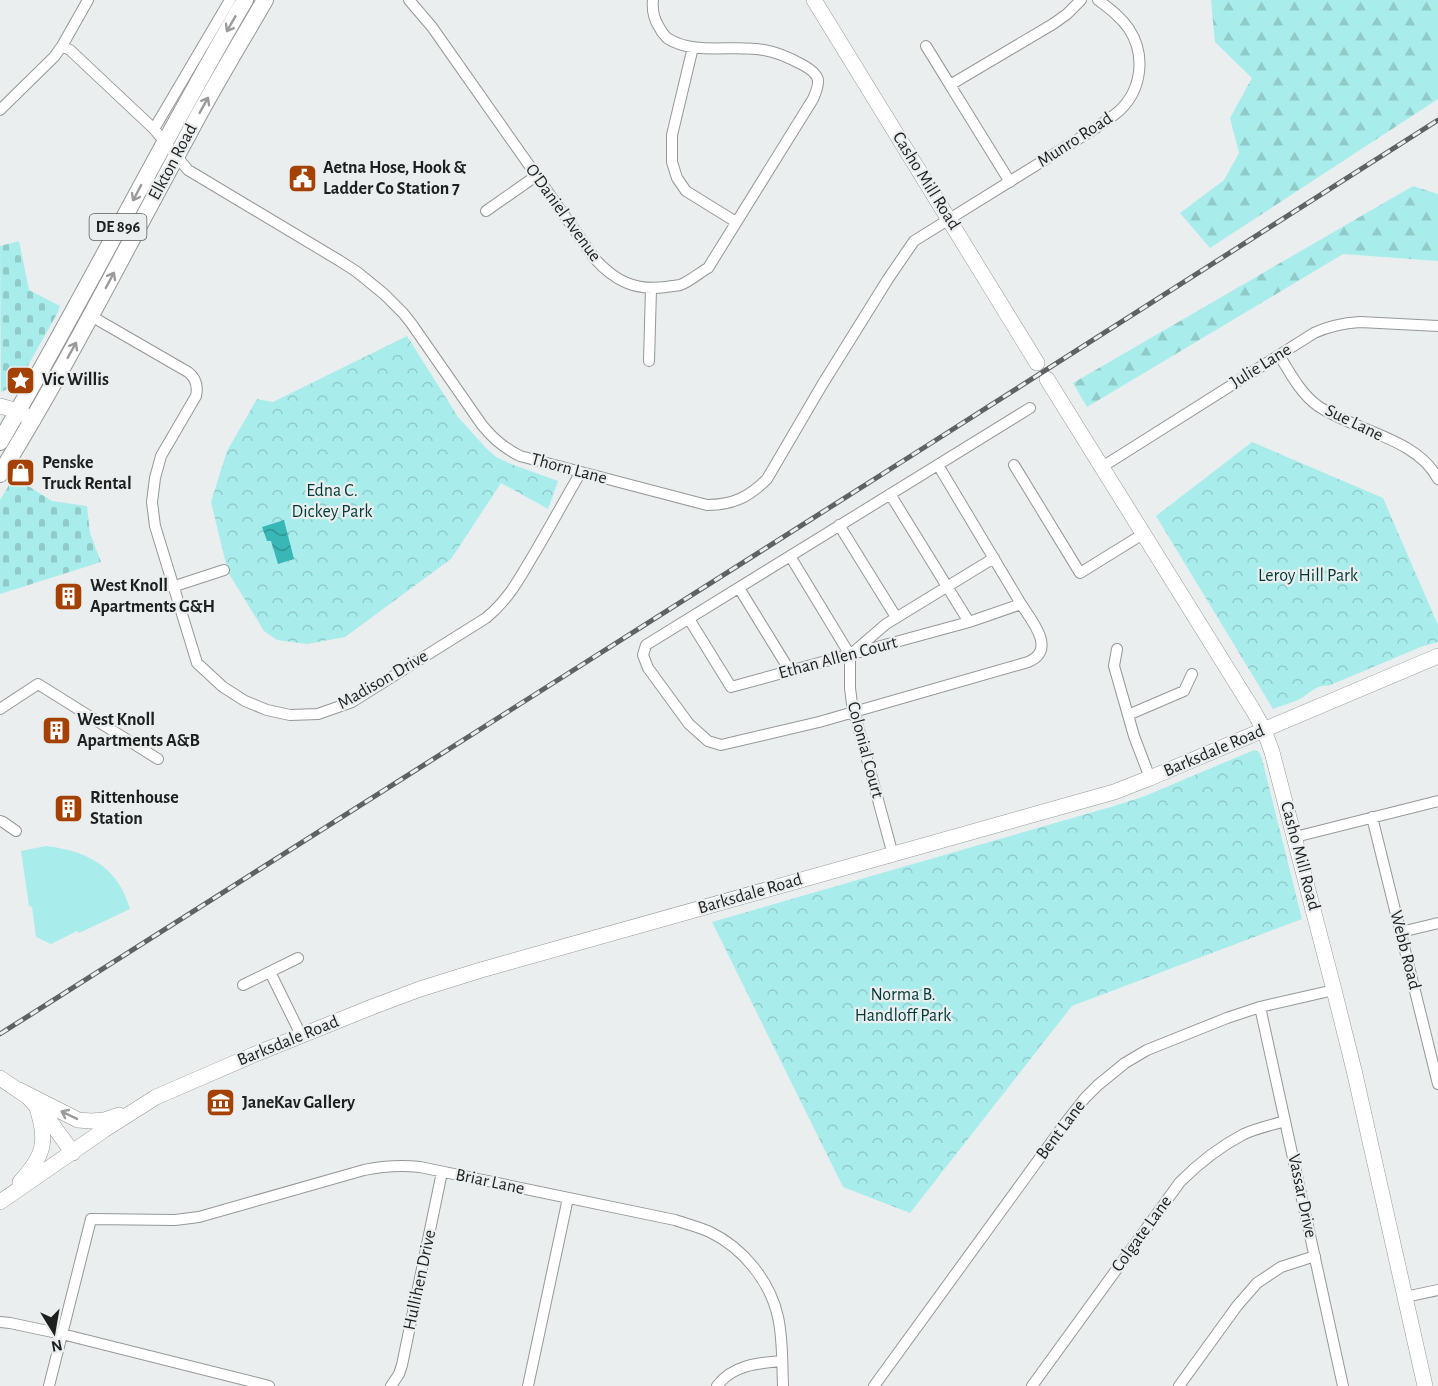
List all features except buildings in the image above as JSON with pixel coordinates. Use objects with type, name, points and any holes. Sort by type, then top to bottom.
[{"type":"main road","name":"Elkton Road","points":[[18,411],[53,349],[159,135],[245,0]]},
{"type":"main road","name":"Elkton Road","points":[[33,420],[176,156],[265,0]]},
{"type":"main road","name":"DE 896","points":[[0,442],[18,411]]},
{"type":"main road","name":"DE 896","points":[[0,474],[33,420]]},
{"type":"street","points":[[0,111],[45,67],[62,46],[88,0]]},
{"type":"street","name":"Elkton Road","points":[[159,135],[230,0]]},
{"type":"street","name":"O'Daniel Avenue","points":[[409,0],[432,27],[595,259],[616,278],[628,284],[651,289],[681,285],[708,268],[819,86],[817,76],[812,70],[789,57],[763,49],[693,47]]},
{"type":"street","points":[[653,0],[655,22],[665,37],[682,45],[693,47],[672,135],[672,162],[677,178],[686,190],[736,222]]},
{"type":"street","name":"Casho Mill Road","points":[[814,0],[1037,363]]},
{"type":"street","points":[[950,85],[1053,24],[1082,0]]},
{"type":"street","name":"Munro Road","points":[[950,219],[1110,119],[1134,92],[1140,70],[1140,59],[1134,38],[1117,15],[1098,0]]},
{"type":"street","name":"Thorn Lane","points":[[62,46],[70,50],[159,135],[188,170],[340,261],[384,294],[411,323],[494,440],[520,456],[707,505],[719,505],[747,497],[767,479],[822,385],[914,241],[950,219]]},
{"type":"street","points":[[926,46],[1010,182]]},
{"type":"street","points":[[486,211],[536,176]]},
{"type":"street","points":[[649,361],[651,289]]},
{"type":"street","name":"Madison Drive","points":[[91,316],[188,372],[195,379],[198,391],[196,396],[161,456],[155,478],[152,502],[155,526],[197,663],[223,687],[244,701],[267,710],[290,715],[304,715],[326,711],[352,702],[486,618],[511,593],[581,472]]},
{"type":"street","name":"Julie Lane","points":[[1102,467],[1325,328],[1348,322],[1438,326]]},
{"type":"street","name":"Sue Lane","points":[[1279,355],[1302,391],[1317,405],[1409,449],[1430,466],[1438,479]]},
{"type":"street","name":"Casho Mill Road","points":[[1047,379],[1264,730],[1295,837],[1354,1070],[1425,1386]]},
{"type":"street","points":[[0,398],[6,399],[18,411],[33,420]]},
{"type":"street","points":[[0,406],[18,411]]},
{"type":"street","points":[[938,465],[1036,627],[1042,648],[1039,655],[1036,658],[854,712],[721,746],[708,741],[689,724],[648,668],[643,655],[646,645],[1030,408]]},
{"type":"street","points":[[1014,465],[1080,573],[1143,534]]},
{"type":"street","points":[[890,494],[969,622]]},
{"type":"street","points":[[839,525],[896,617]]},
{"type":"street","points":[[790,556],[850,655],[896,617],[994,558]]},
{"type":"street","points":[[172,587],[224,570]]},
{"type":"street","points":[[739,588],[790,671]]},
{"type":"street","name":"Ethan Allen Court","points":[[689,619],[731,687],[969,622],[1021,604]]},
{"type":"street","points":[[1117,649],[1114,666],[1150,778]]},
{"type":"street","name":"Colonial Court","points":[[850,655],[850,688],[854,712],[893,855]]},
{"type":"street","name":"Barksdale Road","points":[[1,1202],[144,1104],[192,1081],[391,1000],[472,973],[1086,801],[1150,778],[1438,656]]},
{"type":"street","points":[[1128,715],[1184,691],[1192,674]]},
{"type":"street","points":[[0,709],[38,684],[158,759]]},
{"type":"street","points":[[1295,837],[1438,801]]},
{"type":"street","name":"Webb Road","points":[[1372,817],[1401,932],[1434,1046],[1438,1083]]},
{"type":"street","points":[[0,821],[16,831]]},
{"type":"street","points":[[1401,932],[1438,923]]},
{"type":"street","points":[[243,985],[298,958]]},
{"type":"street","points":[[270,972],[302,1035]]},
{"type":"street","name":"Bent Lane","points":[[876,1385],[1063,1126],[1085,1098],[1119,1068],[1147,1050],[1227,1018],[1260,1007],[1334,990]]},
{"type":"street","name":"Vassar Drive","points":[[1260,1007],[1343,1386]]},
{"type":"street","points":[[0,1078],[78,1120],[104,1120],[144,1104]]},
{"type":"street","points":[[19,1090],[57,1130],[73,1153]]},
{"type":"street","points":[[1,1202],[24,1178],[42,1150],[43,1128],[36,1106]]},
{"type":"street","name":"Colgate Lane","points":[[1032,1386],[1180,1182],[1220,1147],[1246,1133],[1285,1121]]},
{"type":"street","name":"Briar Lane","points":[[62,1334],[91,1219],[175,1220],[199,1217],[364,1170],[405,1166],[675,1220],[696,1226],[724,1240],[749,1262],[772,1299],[781,1331],[783,1386]]},
{"type":"street","name":"Hullihen Drive","points":[[392,1386],[402,1365],[442,1172]]},
{"type":"street","points":[[528,1386],[568,1198]]},
{"type":"street","points":[[1179,1386],[1237,1306],[1257,1283],[1281,1267],[1315,1256]]},
{"type":"street","points":[[1405,1297],[1438,1290]]},
{"type":"street","points":[[0,1322],[62,1334],[268,1386]]},
{"type":"street","points":[[49,1386],[62,1334]]},
{"type":"street","points":[[717,1386],[731,1372],[758,1363],[782,1360]]},
{"type":"green space","points":[[1211,0],[1438,0],[1438,99],[1210,248],[1180,213],[1224,180],[1239,153],[1230,118],[1252,78],[1215,42]]},
{"type":"green space","points":[[1413,186],[1438,194],[1438,261],[1343,254],[1087,407],[1073,383]]},
{"type":"green space","points":[[19,241],[29,290],[60,306],[17,385],[1,392],[0,246]]},
{"type":"green space","name":"Edna C. Dickey Park","points":[[407,336],[458,417],[485,447],[496,457],[511,464],[558,481],[548,509],[501,483],[451,559],[345,637],[307,644],[277,640],[264,631],[228,572],[211,502],[227,451],[257,399],[273,402]]},
{"type":"green space","name":"Leroy Hill Park","points":[[1252,442],[1383,498],[1438,625],[1438,642],[1423,646],[1328,686],[1319,687],[1299,699],[1273,709],[1156,516]]},
{"type":"green space","points":[[14,477],[52,501],[87,506],[90,533],[101,562],[0,594],[0,500]]},
{"type":"green space","name":"Norma B. Handloff Park","points":[[1254,750],[1259,752],[1262,759],[1302,919],[1072,1006],[910,1213],[843,1187],[712,922],[1114,806],[1145,796]]},
{"type":"green space","points":[[46,846],[75,852],[99,864],[118,882],[130,909],[51,944],[36,937],[21,851]]},
{"type":"water","points":[[284,520],[294,559],[278,564],[271,541],[267,541],[262,527]]},
{"type":"railway","points":[[0,1034],[1438,120]]},
{"type":"place","name":"Aetna Hose, Hook & Ladder Co Station 7","points":[[302,178]]},
{"type":"place","name":"Vic Willis","points":[[21,380]]},
{"type":"place","name":"Penske Truck Rental","points":[[21,473]]},
{"type":"place","name":"West Knoll Apartments G&H","points":[[69,596]]},
{"type":"place","name":"West Knoll Apartments A&B","points":[[56,730]]},
{"type":"place","name":"Rittenhouse Station","points":[[69,808]]},
{"type":"place","name":"JaneKav Gallery","points":[[221,1103]]}]
